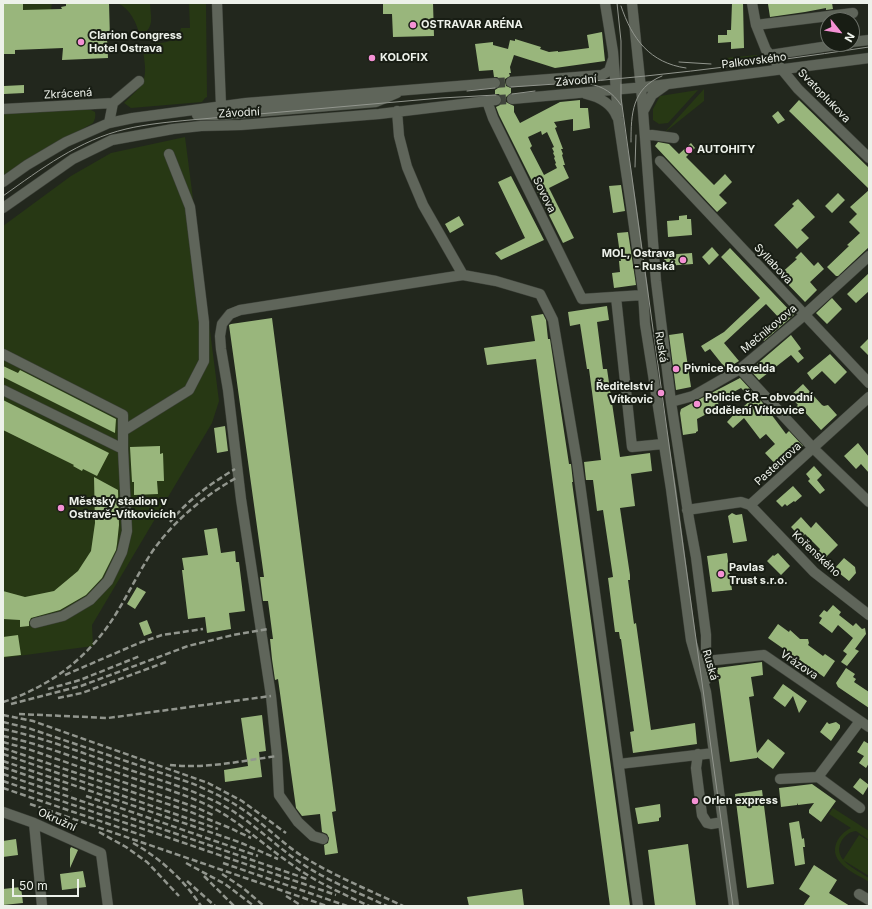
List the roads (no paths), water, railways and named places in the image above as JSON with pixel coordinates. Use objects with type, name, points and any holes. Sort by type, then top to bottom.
[{"type":"street","points":[[217,3],[221,111]]},
{"type":"street","name":"Ruská","points":[[605,3],[613,59],[618,118],[643,295],[645,324],[671,489],[691,640],[706,692]]},
{"type":"street","name":"Ruská","points":[[632,3],[644,118],[656,281],[687,510],[696,558],[706,635],[706,692],[734,906]]},
{"type":"street","name":"Svatoplukova","points":[[752,3],[756,26],[770,55],[798,89],[869,158]]},
{"type":"street","points":[[756,26],[820,17]]},
{"type":"street","name":"Palkovského","points":[[770,55],[820,47]]},
{"type":"street","name":"Palkovského","points":[[641,87],[869,58]]},
{"type":"street","name":"Závodní","points":[[510,82],[598,76],[609,71],[613,59]]},
{"type":"street","points":[[598,76],[608,77],[615,86]]},
{"type":"street","points":[[108,123],[113,103],[139,81]]},
{"type":"street","name":"Závodní","points":[[3,182],[27,165],[66,142],[108,123],[133,118],[165,114],[221,111],[246,103],[494,84]]},
{"type":"street","points":[[644,118],[645,107],[652,95],[660,88],[669,84]]},
{"type":"street","name":"Závodní","points":[[512,99],[578,93],[615,86],[627,89],[641,87]]},
{"type":"street","points":[[627,89],[634,95],[644,118]]},
{"type":"street","points":[[164,130],[221,111],[376,102],[404,90]]},
{"type":"street","points":[[578,93],[591,95],[601,100],[611,107],[618,118]]},
{"type":"street","name":"Závodní","points":[[3,208],[73,159],[112,140],[164,130],[201,126],[241,125],[401,111],[491,100]]},
{"type":"street","name":"Sovova","points":[[491,100],[493,118],[582,300],[616,297]]},
{"type":"street","points":[[376,102],[401,111],[399,136],[407,167],[423,205],[463,275]]},
{"type":"street","name":"Zkrácená","points":[[3,110],[113,103]]},
{"type":"street","points":[[645,136],[652,135],[674,138]]},
{"type":"street","points":[[123,431],[189,390],[204,361],[204,322],[190,207],[168,154]]},
{"type":"street","name":"Syllabova","points":[[660,161],[869,383]]},
{"type":"street","name":"Mečnikovova","points":[[672,402],[693,396],[740,369],[805,315],[869,256]]},
{"type":"street","points":[[323,839],[313,836],[298,822],[279,795],[277,756],[270,696],[241,499],[228,390],[221,349],[220,329],[225,318],[240,310],[463,275],[496,281],[540,294],[553,320],[577,462],[638,906]]},
{"type":"street","points":[[643,295],[616,297],[632,447],[663,444]]},
{"type":"street","points":[[3,354],[123,415],[127,531],[122,552],[108,581],[90,600],[63,616],[35,623]]},
{"type":"street","points":[[740,369],[813,448],[869,502]]},
{"type":"street","points":[[3,390],[123,449]]},
{"type":"street","name":"Pasteurova","points":[[750,505],[869,398]]},
{"type":"street","points":[[687,510],[741,502],[750,505]]},
{"type":"street","name":"Kořenského","points":[[750,505],[814,572],[869,616]]},
{"type":"street","name":"Vrázova","points":[[706,661],[764,655],[869,727]]},
{"type":"street","points":[[818,777],[860,721]]},
{"type":"street","points":[[619,764],[714,753]]},
{"type":"street","points":[[698,754],[696,768],[702,815],[707,823],[711,824],[723,822]]},
{"type":"street","points":[[780,779],[818,777],[860,808]]},
{"type":"street","name":"Okružní","points":[[3,812],[34,822],[101,853],[108,906]]},
{"type":"street","points":[[34,822],[42,906]]},
{"type":"street","points":[[859,894],[869,900]]},
{"type":"tunnel","points":[[495,83],[511,82]]},
{"type":"tunnel","points":[[496,100],[512,99]]},
{"type":"tram line","points":[[617,3],[621,41],[621,98],[733,906]]},
{"type":"tram line","points":[[621,6],[631,29],[644,48],[662,61],[686,68]]},
{"type":"tram line","points":[[511,87],[690,71],[869,47]]},
{"type":"tram line","points":[[679,62],[711,64]]},
{"type":"tram line","points":[[631,142],[635,103],[644,87],[662,76]]},
{"type":"tram line","points":[[589,84],[599,86],[607,91],[615,97],[621,105]]},
{"type":"tram line","points":[[467,91],[495,88]]},
{"type":"tram line","points":[[512,94],[535,91]]},
{"type":"tram line","points":[[3,196],[61,156],[76,148],[92,140],[134,127],[190,120],[441,98],[496,95]]},
{"type":"tram line","points":[[635,167],[636,135]]},
{"type":"railway","points":[[170,522],[200,493],[235,469]]},
{"type":"railway","points":[[3,702],[36,688],[66,669],[80,658],[104,632],[154,549],[163,538],[191,509],[213,492],[236,478]]},
{"type":"railway","points":[[65,675],[139,643],[162,635],[203,629]]},
{"type":"railway","points":[[11,704],[81,686],[188,646],[233,635],[268,629]]},
{"type":"railway","points":[[48,689],[80,680],[140,656]]},
{"type":"railway","points":[[58,698],[82,693],[166,662]]},
{"type":"railway","points":[[19,714],[108,718],[271,696]]},
{"type":"railway","points":[[3,715],[33,721],[208,783],[242,801],[286,833]]},
{"type":"railway","points":[[3,722],[28,728],[191,783],[212,792],[245,811],[302,856],[339,876],[403,906]]},
{"type":"railway","points":[[3,729],[65,747],[206,797],[240,816],[308,868],[387,906]]},
{"type":"railway","points":[[3,736],[64,754],[182,795],[215,809],[236,822],[284,859],[312,878],[369,906]]},
{"type":"railway","points":[[3,742],[28,749],[195,807],[213,815]]},
{"type":"railway","points":[[3,748],[188,811],[251,838]]},
{"type":"railway","points":[[3,754],[218,829]]},
{"type":"railway","points":[[170,765],[210,765],[277,756]]},
{"type":"railway","points":[[3,761],[239,842],[278,859]]},
{"type":"railway","points":[[3,767],[71,791]]},
{"type":"railway","points":[[3,774],[307,879]]},
{"type":"railway","points":[[3,781],[336,895]]},
{"type":"railway","points":[[3,788],[147,837]]},
{"type":"railway","points":[[86,796],[258,856]]},
{"type":"railway","points":[[30,804],[327,906]]},
{"type":"railway","points":[[99,832],[126,847],[147,862],[179,896]]},
{"type":"railway","points":[[133,843],[171,870],[187,887],[201,906]]},
{"type":"railway","points":[[186,863],[225,884],[254,906]]},
{"type":"railway","points":[[223,863],[347,906]]},
{"type":"railway","points":[[222,874],[243,888],[264,906]]},
{"type":"railway","points":[[204,876],[234,906]]},
{"type":"railway","points":[[187,881],[215,906]]},
{"type":"railway","points":[[286,896],[302,906]]},
{"type":"place","name":"OSTRAVAR ARÉNA","points":[[413,25]]},
{"type":"place","name":"Clarion Congress Hotel Ostrava","points":[[81,42]]},
{"type":"place","name":"KOLOFIX","points":[[372,58]]},
{"type":"place","name":"AUTOHITY","points":[[689,150]]},
{"type":"place","name":"MOL, Ostrava - Ruská","points":[[683,260]]},
{"type":"place","name":"Pivnice Rosvelda","points":[[676,369]]},
{"type":"place","name":"Ředitelství Vítkovic","points":[[661,393]]},
{"type":"place","name":"Policie ČR – obvodní oddělení Vítkovice","points":[[697,404]]},
{"type":"place","name":"Městský stadion v Ostravě-Vítkovicích","points":[[61,508]]},
{"type":"place","name":"Pavlas Trust s.r.o.","points":[[721,574]]},
{"type":"place","name":"Orlen express","points":[[695,801]]}]
